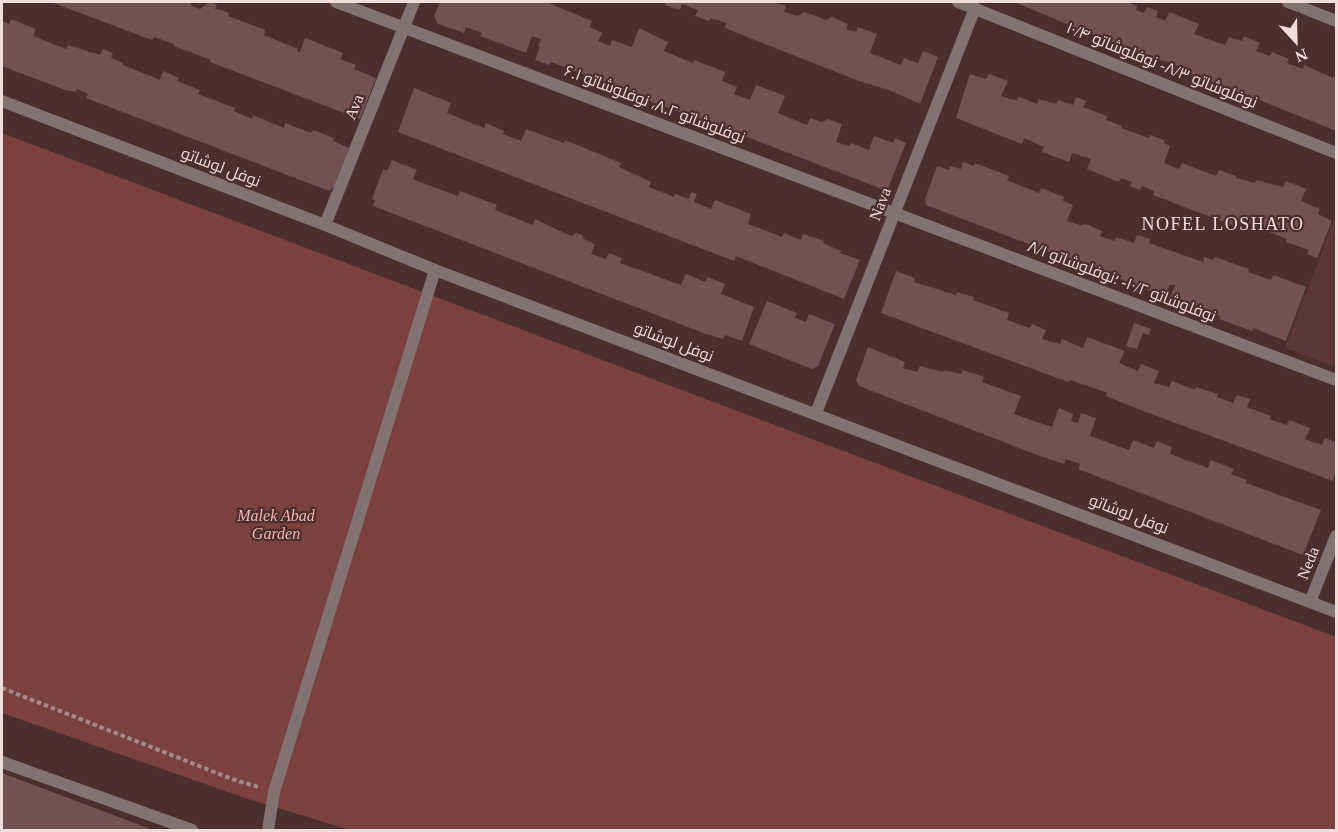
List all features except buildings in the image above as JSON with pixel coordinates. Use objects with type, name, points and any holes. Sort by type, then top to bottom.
[{"type":"street","name":"نوفلوشاتو ۸.۲، نوفلوشاتو ۶.۱","points":[[336,2],[895,212]]},
{"type":"street","name":"Ava","points":[[325,225],[414,2]]},
{"type":"street","name":"نوفلوشاتو ۸/۳- نوفلوشاتو ۱۰/۴","points":[[958,2],[1336,153]]},
{"type":"street","points":[[1288,2],[1336,21]]},
{"type":"street","name":"Nava","points":[[816,413],[975,8]]},
{"type":"street","name":"نوفل لوشاتو","points":[[2,101],[325,225],[435,270],[1336,612]]},
{"type":"street","name":"نوفلوشاتو ۱۰/۲- ؛نوفلوشاتو ۸/۱","points":[[895,212],[1336,381]]},
{"type":"street","points":[[268,831],[274,792],[435,270]]},
{"type":"street","name":"Neda","points":[[1310,602],[1336,536]]},
{"type":"street","points":[[2,762],[192,831]]},
{"type":"path","points":[[2,688],[232,779],[274,792]]},
{"type":"shaded area","points":[[1336,215],[1336,367],[1285,348]]},
{"type":"green space","name":"Malek Abad Garden","points":[[2,133],[1336,637],[1336,830],[350,830],[248,799],[2,713]]},
{"type":"district","name":"NOFEL LOSHATO","points":[[1223,224]]}]
